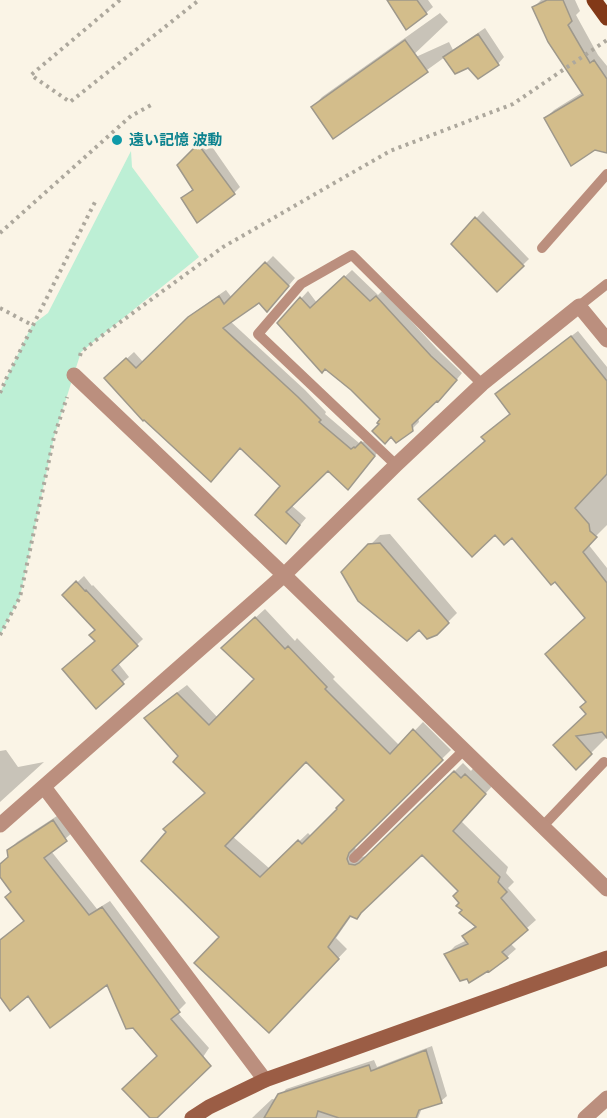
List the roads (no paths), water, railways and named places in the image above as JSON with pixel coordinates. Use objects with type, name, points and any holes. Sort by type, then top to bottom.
[{"type":"main road","points":[[594,0],[607,18]]},
{"type":"street","points":[[0,825],[284,575],[482,384],[579,306],[607,340]]},
{"type":"street","points":[[74,375],[284,575],[607,889]]},
{"type":"street","points":[[44,787],[265,1080]]},
{"type":"street","points":[[193,1118],[209,1107],[265,1080],[607,958]]},
{"type":"street","points":[[585,1118],[607,1098]]},
{"type":"lane","points":[[542,248],[607,174]]},
{"type":"lane","points":[[396,465],[258,334],[302,284],[352,255],[482,384]]},
{"type":"lane","points":[[579,306],[607,284]]},
{"type":"lane","points":[[354,858],[464,750]]},
{"type":"lane","points":[[543,826],[604,762]]},
{"type":"place","name":"遠い記憶 波動","points":[[117,140]]}]
